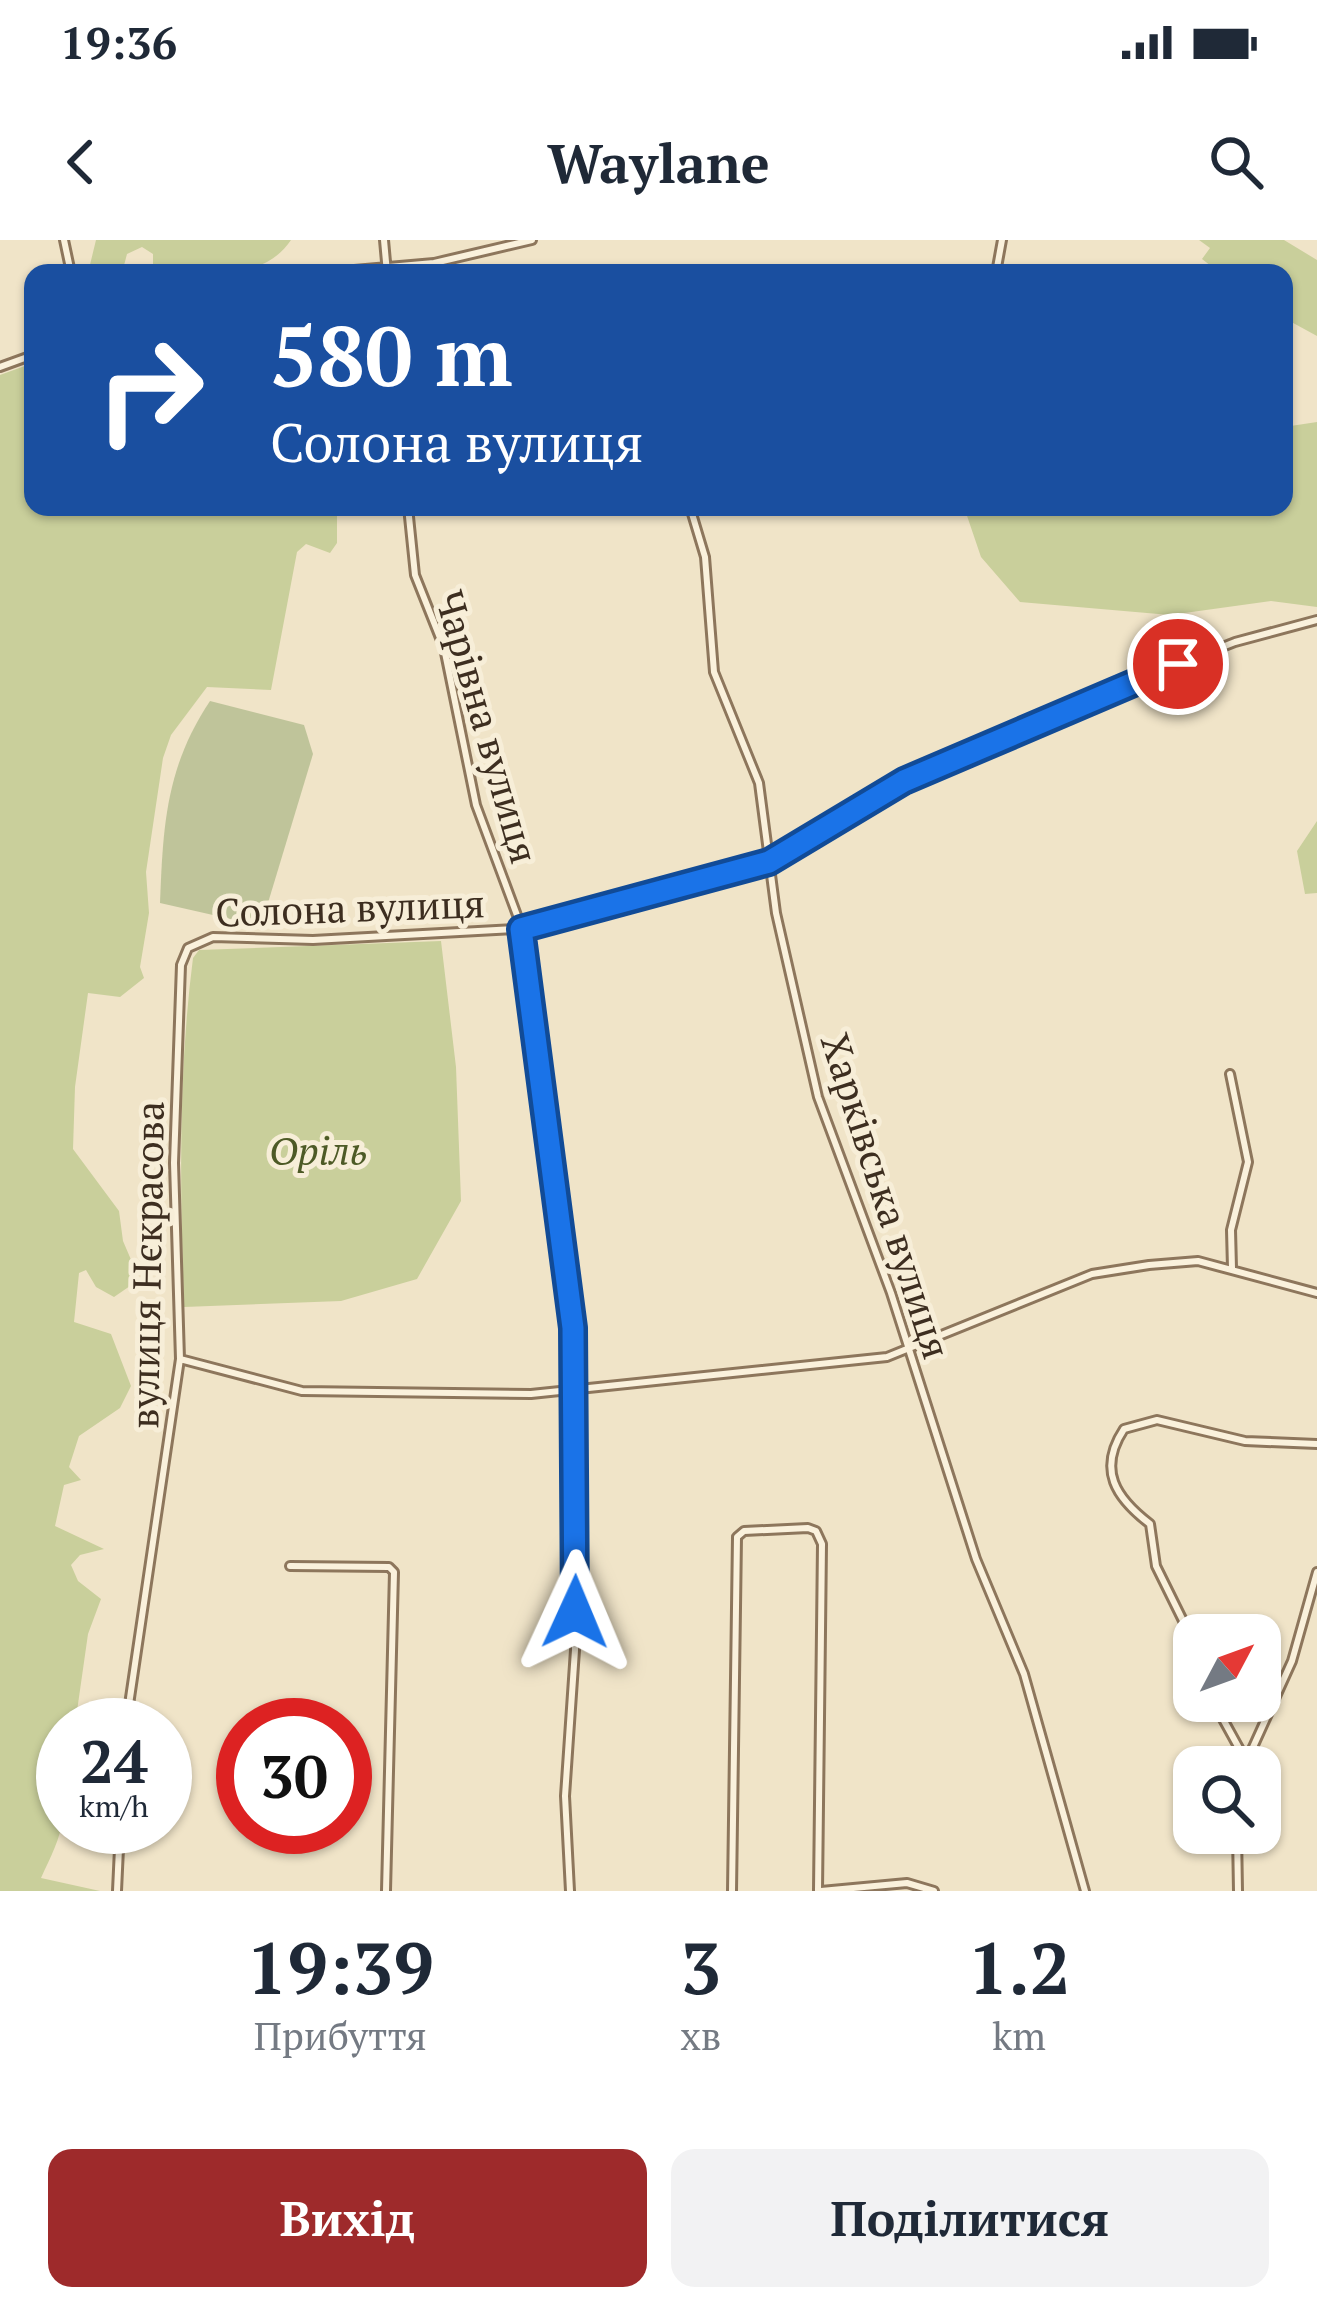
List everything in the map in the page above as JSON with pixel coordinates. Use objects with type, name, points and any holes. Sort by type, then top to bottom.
[{"type":"street","points":[[426,264],[532,240]]},
{"type":"street","name":"Чарівна вулиця","points":[[409,516],[416,575],[444,648],[476,805],[521,929],[576,1387],[575,1650],[565,1796],[570,1891]]},
{"type":"street","name":"Харківська вулиця","points":[[693,516],[705,557],[714,672],[759,782],[769,862],[818,1096],[908,1346],[976,1559],[1024,1674],[1084,1891]]},
{"type":"street","name":"Солона вулиця","points":[[188,948],[213,937],[313,940],[521,929],[769,862],[888,789],[1010,733],[1235,641],[1317,620]]},
{"type":"street","name":"вулиця Нєкрасова","points":[[129,1698],[181,1359],[174,1163],[181,965],[188,948]]},
{"type":"street","points":[[1230,1074],[1248,1162],[1231,1231],[1232,1268]]},
{"type":"street","points":[[181,1359],[302,1391],[531,1394],[887,1357],[1092,1274],[1198,1262],[1317,1293]]},
{"type":"street","points":[[1180,1614],[1156,1566],[1150,1524],[1118,1498],[1111,1480],[1115,1443],[1124,1430],[1157,1420],[1245,1441],[1317,1444]]},
{"type":"street","points":[[732,1891],[737,1537],[744,1531],[808,1528],[819,1533],[822,1544],[819,1891],[907,1883],[934,1891]]},
{"type":"street","points":[[290,1566],[389,1567],[394,1572],[386,1891]]},
{"type":"street","points":[[1253,1746],[1292,1660],[1317,1572]]},
{"type":"street","points":[[117,1891],[119,1854]]},
{"type":"street","points":[[1238,1854],[1238,1891]]},
{"type":"green space","points":[[96,240],[291,240],[264,264],[153,264],[153,254],[142,247],[127,254],[124,264],[90,264]]},
{"type":"green space","points":[[1199,240],[1284,240],[1317,260],[1317,336],[1293,323],[1293,264],[1208,264],[1202,259],[1210,248]]},
{"type":"green space","points":[[24,366],[24,516],[337,516],[337,543],[330,553],[306,544],[297,552],[271,690],[207,687],[171,735],[163,758],[146,872],[149,913],[140,967],[144,978],[120,997],[88,993],[75,1087],[73,1149],[119,1211],[123,1241],[135,1269],[130,1286],[114,1297],[96,1287],[86,1270],[79,1273],[74,1322],[111,1334],[131,1386],[120,1408],[79,1436],[69,1467],[81,1480],[64,1485],[55,1526],[104,1549],[80,1555],[71,1565],[78,1581],[101,1599],[88,1634],[79,1698],[36,1698],[36,1854],[52,1854],[41,1878],[100,1891],[0,1891],[0,375]]},
{"type":"green space","points":[[1317,422],[1317,607],[1271,601],[1170,615],[1020,602],[981,557],[967,516],[1293,516],[1293,426]]},
{"type":"green space","points":[[210,701],[304,725],[313,754],[261,926],[160,903],[163,848],[176,773]]},
{"type":"green space","points":[[1317,821],[1317,893],[1305,894],[1297,851]]},
{"type":"green space","name":"Оріль","points":[[441,941],[456,1067],[461,1201],[417,1279],[341,1301],[184,1307],[181,1132],[193,958],[199,950]]},
{"type":"route","points":[[575,1612],[573,1328],[521,929],[769,862],[904,781],[1178,664]]}]
